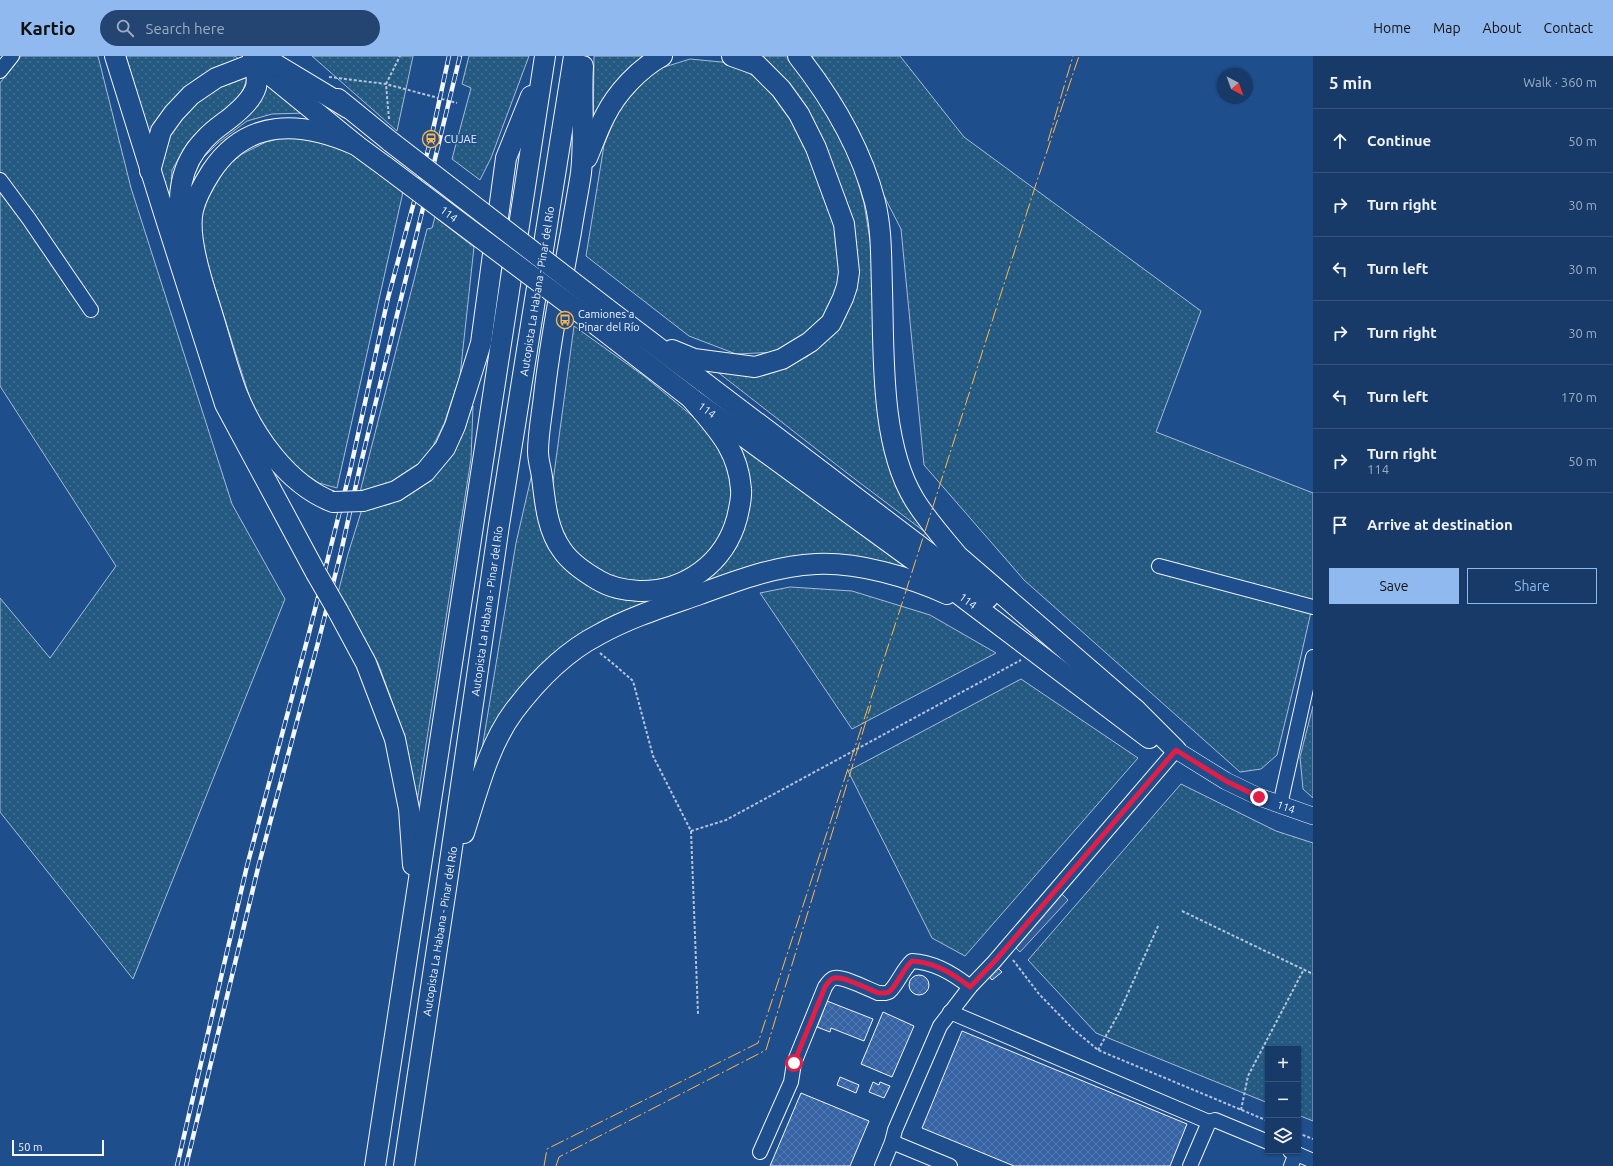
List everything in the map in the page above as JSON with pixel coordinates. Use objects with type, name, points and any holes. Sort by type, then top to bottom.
[{"type":"highway","points":[[115,56],[150,171],[225,404],[366,663],[395,739],[409,809],[416,902]]},
{"type":"highway","name":"114","points":[[284,56],[391,142],[602,317],[690,398],[919,564],[1147,736],[1176,750]]},
{"type":"highway","name":"Autopista La Habana - Pinar del Río","points":[[404,1166],[499,525],[530,343],[574,56]]},
{"type":"highway","points":[[583,56],[582,81],[584,128],[581,173],[546,384],[538,452],[546,506],[554,537],[562,551],[587,573],[598,581],[613,588],[649,591],[666,588],[689,580],[706,568],[731,537],[739,510],[742,490],[732,449],[724,437],[690,398]]},
{"type":"highway","points":[[581,173],[605,115],[618,96],[633,78],[662,56]]},
{"type":"highway","points":[[643,337],[694,359],[755,367],[782,359],[810,342],[830,323],[843,298],[849,272],[844,224],[816,148],[799,114],[781,88],[757,65],[732,56]]},
{"type":"highway","points":[[798,56],[838,112],[853,142],[875,202],[880,233],[885,384],[893,446],[901,473],[914,498],[935,529],[958,556],[1136,710]]},
{"type":"highway","points":[[150,171],[161,131],[190,95],[216,78],[252,58],[267,60],[275,64],[348,108]]},
{"type":"highway","points":[[205,289],[184,231],[179,192],[183,173],[194,152],[205,138],[248,102],[256,86],[252,58]]},
{"type":"highway","name":"114","points":[[252,58],[356,145],[386,167],[602,317],[643,337],[1136,710],[1176,750]]},
{"type":"highway","points":[[356,145],[336,136],[311,130],[282,127],[258,133],[244,139],[221,157],[204,182],[193,210],[193,243],[205,289],[236,392],[253,425],[273,456],[300,484],[322,498],[333,502],[363,501],[396,491],[426,472],[445,448],[463,405],[481,343],[506,158],[544,59]]},
{"type":"highway","points":[[375,1166],[544,59]]},
{"type":"highway","points":[[481,343],[493,394]]},
{"type":"highway","points":[[499,525],[546,384]]},
{"type":"highway","points":[[447,882],[486,767],[499,738],[513,713],[545,676],[570,654],[596,636],[620,623],[747,576],[792,566],[817,564],[844,565],[893,574],[928,585],[977,608]]},
{"type":"main road","name":"114","points":[[1176,750],[1226,781],[1259,797],[1313,816]]},
{"type":"street","points":[[0,71],[12,56]]},
{"type":"street","points":[[0,180],[29,219],[91,310]]},
{"type":"street","points":[[1159,566],[1313,606]]},
{"type":"street","points":[[1280,805],[1313,657]]},
{"type":"street","points":[[882,1166],[892,1142],[894,1130],[940,1026],[970,987],[994,962],[1176,750]]},
{"type":"street","points":[[760,1152],[792,1082],[794,1063],[825,987],[830,980],[835,978],[842,979],[878,993],[890,992],[906,967],[912,961],[921,961],[948,972],[970,987]]},
{"type":"street","points":[[950,1012],[1208,1122],[1215,1120],[1265,1141]]},
{"type":"street","points":[[1190,1166],[1208,1122]]},
{"type":"street","points":[[892,1142],[950,1166]]},
{"type":"street","points":[[1292,1157],[1313,1160]]},
{"type":"path","points":[[391,142],[386,84],[400,56]]},
{"type":"path","points":[[308,74],[386,84],[456,103]]},
{"type":"path","points":[[586,643],[633,681],[653,756],[691,832],[698,1014]]},
{"type":"path","points":[[691,832],[726,820],[1036,652]]},
{"type":"path","points":[[1182,911],[1313,974]]},
{"type":"path","points":[[1098,1050],[1119,1013],[1159,924]]},
{"type":"path","points":[[1004,950],[1039,994],[1073,1029],[1098,1050],[1265,1120]]},
{"type":"path","points":[[1241,1110],[1248,1076],[1304,969]]},
{"type":"path","points":[[1301,1134],[1313,1139]]},
{"type":"shaded area","points":[[21,56],[98,56],[131,188],[232,504],[285,599],[133,979],[0,812],[0,598],[50,658],[116,566],[0,386],[0,83]]},
{"type":"shaded area","points":[[126,56],[235,56],[240,60],[197,78],[169,103],[149,134]]},
{"type":"shaded area","points":[[312,56],[413,56],[397,131]]},
{"type":"shaded area","points":[[469,56],[529,56],[491,158],[480,180],[452,159],[471,88],[462,84]]},
{"type":"shaded area","points":[[594,56],[646,56],[616,82],[593,131]]},
{"type":"shaded area","points":[[752,56],[788,56],[810,84],[836,126],[850,155],[864,203],[873,259],[884,444],[929,535],[706,363],[784,368],[808,356],[835,331],[854,296],[855,263],[826,158]]},
{"type":"shaded area","points":[[812,56],[900,56],[964,137],[1201,311],[1156,432],[1313,493],[1313,603],[1277,755],[1261,769],[1240,772],[1024,580],[924,465],[901,229]]},
{"type":"shaded area","points":[[690,59],[732,63],[760,80],[798,126],[838,233],[841,266],[835,300],[813,331],[779,352],[736,354],[689,336],[586,256],[604,145],[621,104],[655,70]]},
{"type":"shaded area","points":[[248,76],[241,95],[188,142],[172,170],[172,213],[158,169],[166,137],[185,112],[207,91]]},
{"type":"shaded area","points":[[263,81],[305,113],[272,114],[247,121],[218,143],[202,159],[187,186],[193,165]]},
{"type":"shaded area","points":[[293,135],[349,150],[403,192],[337,488],[319,483],[301,471],[273,445],[252,405],[205,256],[200,220],[207,193],[221,171],[242,154],[266,142]]},
{"type":"shaded area","points":[[435,217],[474,247],[460,376],[444,424],[431,450],[417,466],[399,480],[360,492],[427,229],[432,228]]},
{"type":"shaded area","points":[[574,326],[644,376],[714,434],[729,460],[733,494],[727,525],[718,544],[698,562],[674,576],[639,584],[615,579],[584,563],[562,534],[552,489]]},
{"type":"shaded area","points":[[473,406],[471,459],[417,802],[402,729],[378,663],[338,593],[362,509],[390,504],[430,480],[457,442]]},
{"type":"shaded area","points":[[736,442],[924,576],[822,557],[601,625],[480,761],[516,543],[533,469],[560,558],[654,599],[734,547]]},
{"type":"shaded area","points":[[790,587],[852,591],[930,615],[996,653],[852,729],[760,593]]},
{"type":"shaded area","points":[[1021,679],[1138,758],[965,956],[932,938],[848,771]]},
{"type":"shaded area","points":[[1313,706],[1313,798],[1303,789],[1300,757]]},
{"type":"shaded area","points":[[1181,784],[1276,831],[1313,843],[1313,1121],[1301,1116],[1301,1046],[1265,1046],[1265,1102],[1096,1033],[1028,960]]},
{"type":"shaded area","points":[[1061,893],[1068,900],[1020,952],[1013,945]]},
{"type":"building","points":[[996,966],[1002,972],[992,980],[987,974]]},
{"type":"building","points":[[919,975],[926,978],[929,985],[926,992],[919,995],[912,992],[909,985],[912,978]]},
{"type":"building","points":[[827,1001],[873,1019],[864,1041],[831,1028],[830,1032],[817,1027]]},
{"type":"building","points":[[883,1012],[914,1026],[892,1077],[861,1064]]},
{"type":"building","points":[[962,1031],[1187,1124],[1170,1166],[1014,1166],[922,1128]]},
{"type":"building","points":[[840,1077],[859,1085],[856,1093],[837,1085]]},
{"type":"building","points":[[873,1082],[879,1085],[880,1082],[890,1086],[884,1098],[869,1092]]},
{"type":"building","points":[[801,1093],[869,1121],[850,1166],[770,1166]]},
{"type":"railway","points":[[177,1166],[247,866],[309,633],[350,471],[388,298],[431,139],[449,56]]},
{"type":"railway","points":[[186,1166],[259,864],[341,552],[360,467],[460,56]]},
{"type":"power","points":[[1048,141],[1073,56]]},
{"type":"power","points":[[544,1166],[547,1149],[758,1043],[897,619],[1036,184],[1079,56]]},
{"type":"power","points":[[556,1166],[559,1157],[766,1050],[871,705]]},
{"type":"place","name":"CUJAE","points":[[431,139]]},
{"type":"place","name":"Camiones a Pinar del Río","points":[[565,320]]},
{"type":"route","points":[[794,1063],[825,987],[830,980],[835,978],[842,979],[878,993],[890,992],[906,967],[912,961],[921,961],[958,977],[970,987],[994,962],[1176,750],[1226,781],[1259,797]]}]
